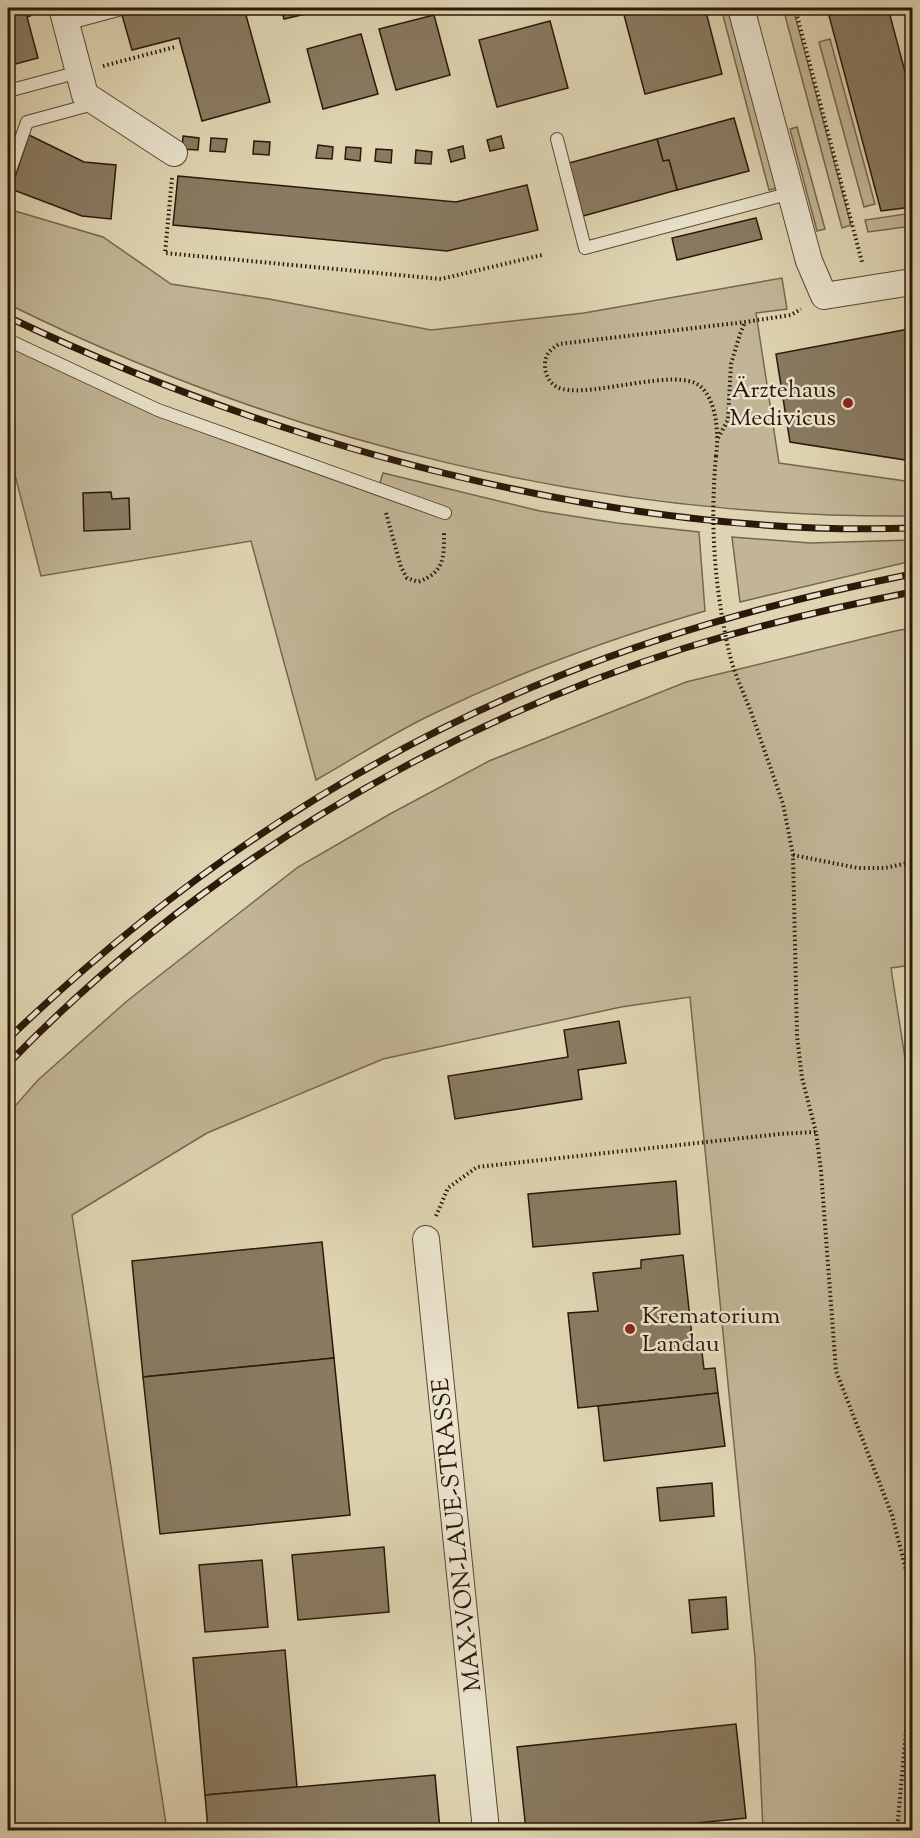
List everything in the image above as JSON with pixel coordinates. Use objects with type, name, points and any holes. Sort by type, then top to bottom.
[{"type":"street","points":[[741,8],[808,261],[824,296],[912,282]]},
{"type":"street","points":[[64,16],[86,95],[174,153]]},
{"type":"street","name":"MAX-VON-LAUE-STRASSE","points":[[426,1239],[486,1830]]},
{"type":"lane","points":[[64,16],[118,10]]},
{"type":"lane","points":[[8,92],[79,72]]},
{"type":"lane","points":[[8,176],[27,122],[98,103]]},
{"type":"lane","points":[[557,139],[585,248],[791,193]]},
{"type":"lane","points":[[8,340],[158,410],[445,513]]},
{"type":"path","points":[[795,8],[869,289]]},
{"type":"path","points":[[79,72],[175,47]]},
{"type":"path","points":[[174,153],[165,253],[441,279],[542,255]]},
{"type":"path","points":[[824,296],[791,315],[559,344],[548,351],[545,372],[550,382],[564,390],[681,380],[699,385],[711,400],[718,439],[713,514],[717,583],[728,650],[783,804],[793,855],[797,1036],[802,1078],[816,1132],[821,1170],[836,1371],[892,1515],[908,1578],[912,1611]]},
{"type":"path","points":[[718,439],[728,420],[731,364],[745,322]]},
{"type":"path","points":[[380,489],[401,567],[407,578],[418,582],[428,578],[439,568],[444,557],[445,513]]},
{"type":"path","points":[[793,855],[858,868],[885,868],[912,862]]},
{"type":"path","points":[[426,1239],[448,1188],[477,1167],[816,1132]]},
{"type":"path","points":[[897,1830],[912,1666]]},
{"type":"shaded area","points":[[721,8],[729,8],[777,188],[769,190]]},
{"type":"shaded area","points":[[783,8],[793,8],[851,225],[842,228]]},
{"type":"shaded area","points":[[830,39],[875,204],[864,207],[819,42]]},
{"type":"shaded area","points":[[797,127],[825,229],[817,231],[790,129]]},
{"type":"shaded area","points":[[8,209],[103,237],[171,284],[269,299],[431,330],[584,313],[782,278],[787,309],[756,313],[779,463],[912,482],[912,516],[795,513],[678,503],[562,486],[448,463],[335,433],[223,396],[114,353],[8,304]]},
{"type":"shaded area","points":[[912,213],[912,226],[868,232],[865,220]]},
{"type":"shaded area","points":[[8,344],[156,415],[377,493],[383,473],[540,511],[617,523],[699,532],[705,611],[602,644],[501,683],[420,720],[316,780],[251,541],[41,576],[8,448]]},
{"type":"shaded area","points":[[732,537],[810,543],[912,540],[912,561],[740,602]]},
{"type":"shaded area","points":[[912,628],[912,965],[891,968],[912,1103],[912,1830],[763,1830],[755,1658],[690,997],[621,1007],[383,1059],[207,1133],[72,1215],[167,1830],[8,1830],[8,1114],[38,1080],[127,1001],[298,867],[390,814],[489,761],[686,682]]},
{"type":"building","points":[[8,8],[28,8],[30,16],[27,17],[38,58],[8,66]]},
{"type":"building","points":[[120,8],[244,8],[270,102],[202,121],[179,38],[132,50]]},
{"type":"building","points":[[281,8],[331,8],[284,19]]},
{"type":"building","points":[[654,8],[705,8],[722,74],[645,94],[624,15]]},
{"type":"building","points":[[827,8],[888,8],[912,98],[912,207],[881,211]]},
{"type":"building","points":[[434,15],[450,75],[396,90],[379,29]]},
{"type":"building","points":[[550,21],[568,88],[497,107],[479,40]]},
{"type":"building","points":[[361,34],[378,94],[323,109],[307,49]]},
{"type":"building","points":[[734,118],[749,171],[677,190],[669,160],[663,161],[657,139]]},
{"type":"building","points":[[29,135],[84,162],[116,165],[111,219],[82,216],[11,189]]},
{"type":"building","points":[[183,136],[199,138],[198,150],[182,149]]},
{"type":"building","points":[[501,136],[504,148],[490,151],[487,140]]},
{"type":"building","points":[[211,138],[227,139],[225,152],[210,151]]},
{"type":"building","points":[[657,139],[663,161],[669,160],[677,190],[583,216],[569,163]]},
{"type":"building","points":[[254,141],[270,142],[269,155],[253,154]]},
{"type":"building","points":[[318,145],[333,147],[332,159],[316,158]]},
{"type":"building","points":[[463,146],[465,158],[451,162],[448,150]]},
{"type":"building","points":[[346,147],[361,148],[360,161],[345,159]]},
{"type":"building","points":[[376,149],[392,150],[391,163],[375,161]]},
{"type":"building","points":[[416,150],[432,152],[431,164],[415,163]]},
{"type":"building","points":[[178,176],[456,202],[527,185],[538,230],[447,251],[173,225]]},
{"type":"building","points":[[756,218],[762,239],[677,260],[672,238]]},
{"type":"building","name":"Ärztehaus Medivicus","points":[[909,329],[912,363],[912,461],[790,442],[776,354]]},
{"type":"building","points":[[111,492],[112,499],[129,498],[130,529],[84,531],[83,493]]},
{"type":"building","points":[[619,1021],[626,1063],[578,1070],[582,1099],[455,1119],[448,1076],[568,1057],[564,1030]]},
{"type":"building","points":[[676,1181],[680,1234],[533,1247],[528,1194]]},
{"type":"building","points":[[322,1242],[334,1358],[143,1377],[132,1261]]},
{"type":"building","name":"Krematorium Landau","points":[[683,1255],[693,1345],[701,1344],[704,1369],[715,1368],[718,1393],[578,1408],[568,1313],[598,1311],[593,1273],[641,1268],[641,1260]]},
{"type":"building","points":[[334,1358],[350,1515],[160,1534],[143,1377]]},
{"type":"building","points":[[718,1393],[725,1446],[604,1461],[598,1406]]},
{"type":"building","points":[[712,1483],[714,1516],[660,1521],[657,1488]]},
{"type":"building","points":[[384,1547],[389,1612],[298,1620],[292,1555]]},
{"type":"building","points":[[262,1560],[268,1627],[205,1632],[199,1565]]},
{"type":"building","points":[[726,1597],[728,1629],[692,1633],[689,1600]]},
{"type":"building","points":[[285,1650],[297,1787],[205,1795],[193,1658]]},
{"type":"building","points":[[736,1724],[746,1818],[629,1830],[526,1830],[517,1747]]},
{"type":"building","points":[[435,1775],[440,1830],[208,1830],[205,1795]]},
{"type":"railway","points":[[8,317],[146,378],[216,404],[287,429],[432,470],[580,502],[662,515],[787,527],[912,528]]},
{"type":"railway","points":[[8,1039],[69,982],[198,878],[335,787],[407,746],[482,709],[559,676],[645,644],[778,605],[912,574]]},
{"type":"railway","points":[[8,1064],[79,995],[156,930],[236,870],[321,815],[408,765],[499,720],[591,681],[685,648],[798,617],[912,592]]},
{"type":"place","name":"Ärztehaus Medivicus","points":[[848,403]]},
{"type":"place","name":"Krematorium Landau","points":[[630,1329]]}]
